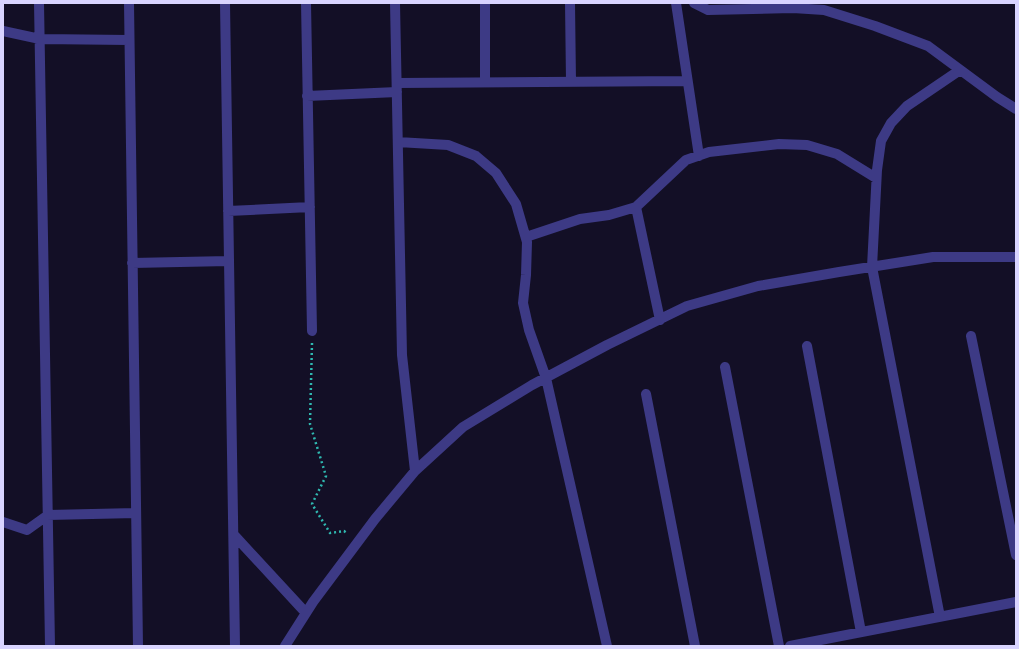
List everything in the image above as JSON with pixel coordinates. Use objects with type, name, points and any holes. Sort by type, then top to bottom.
[{"type":"lane","points":[[39,3],[50,646]]},
{"type":"lane","points":[[128,3],[138,646]]},
{"type":"lane","points":[[225,3],[235,646]]},
{"type":"lane","points":[[306,3],[312,331]]},
{"type":"lane","points":[[395,3],[402,355],[415,471]]},
{"type":"lane","points":[[485,3],[485,82]]},
{"type":"lane","points":[[570,3],[571,82]]},
{"type":"lane","points":[[676,3],[699,156]]},
{"type":"lane","points":[[694,3],[708,10],[793,8],[824,10],[875,26],[928,46],[997,97],[1016,109]]},
{"type":"lane","points":[[3,31],[40,39],[129,40]]},
{"type":"lane","points":[[940,617],[872,267],[876,178],[880,141],[891,123],[907,106],[960,70]]},
{"type":"lane","points":[[308,96],[397,87],[485,82],[687,81]]},
{"type":"lane","points":[[398,142],[448,145],[476,156],[496,173],[516,204],[527,242],[523,303],[529,330],[546,378],[607,646]]},
{"type":"lane","points":[[526,237],[580,219],[610,215],[636,207],[686,160],[709,152],[779,144],[807,145],[837,154],[876,178]]},
{"type":"lane","points":[[228,211],[310,207]]},
{"type":"lane","points":[[636,207],[660,320]]},
{"type":"lane","points":[[285,646],[306,613],[375,519],[415,471],[463,427],[546,378],[607,345],[687,306],[758,286],[933,257],[1016,257]]},
{"type":"lane","points":[[132,263],[229,261]]},
{"type":"lane","points":[[971,336],[1016,555]]},
{"type":"lane","points":[[806,346],[861,632]]},
{"type":"lane","points":[[725,367],[779,646]]},
{"type":"lane","points":[[646,394],[695,646]]},
{"type":"lane","points":[[3,522],[28,530],[48,515],[136,513]]},
{"type":"lane","points":[[234,535],[306,613]]},
{"type":"lane","points":[[790,646],[1016,602]]},
{"type":"path","points":[[312,331],[310,424],[326,476],[312,504],[330,533],[344,531],[358,542]]}]
